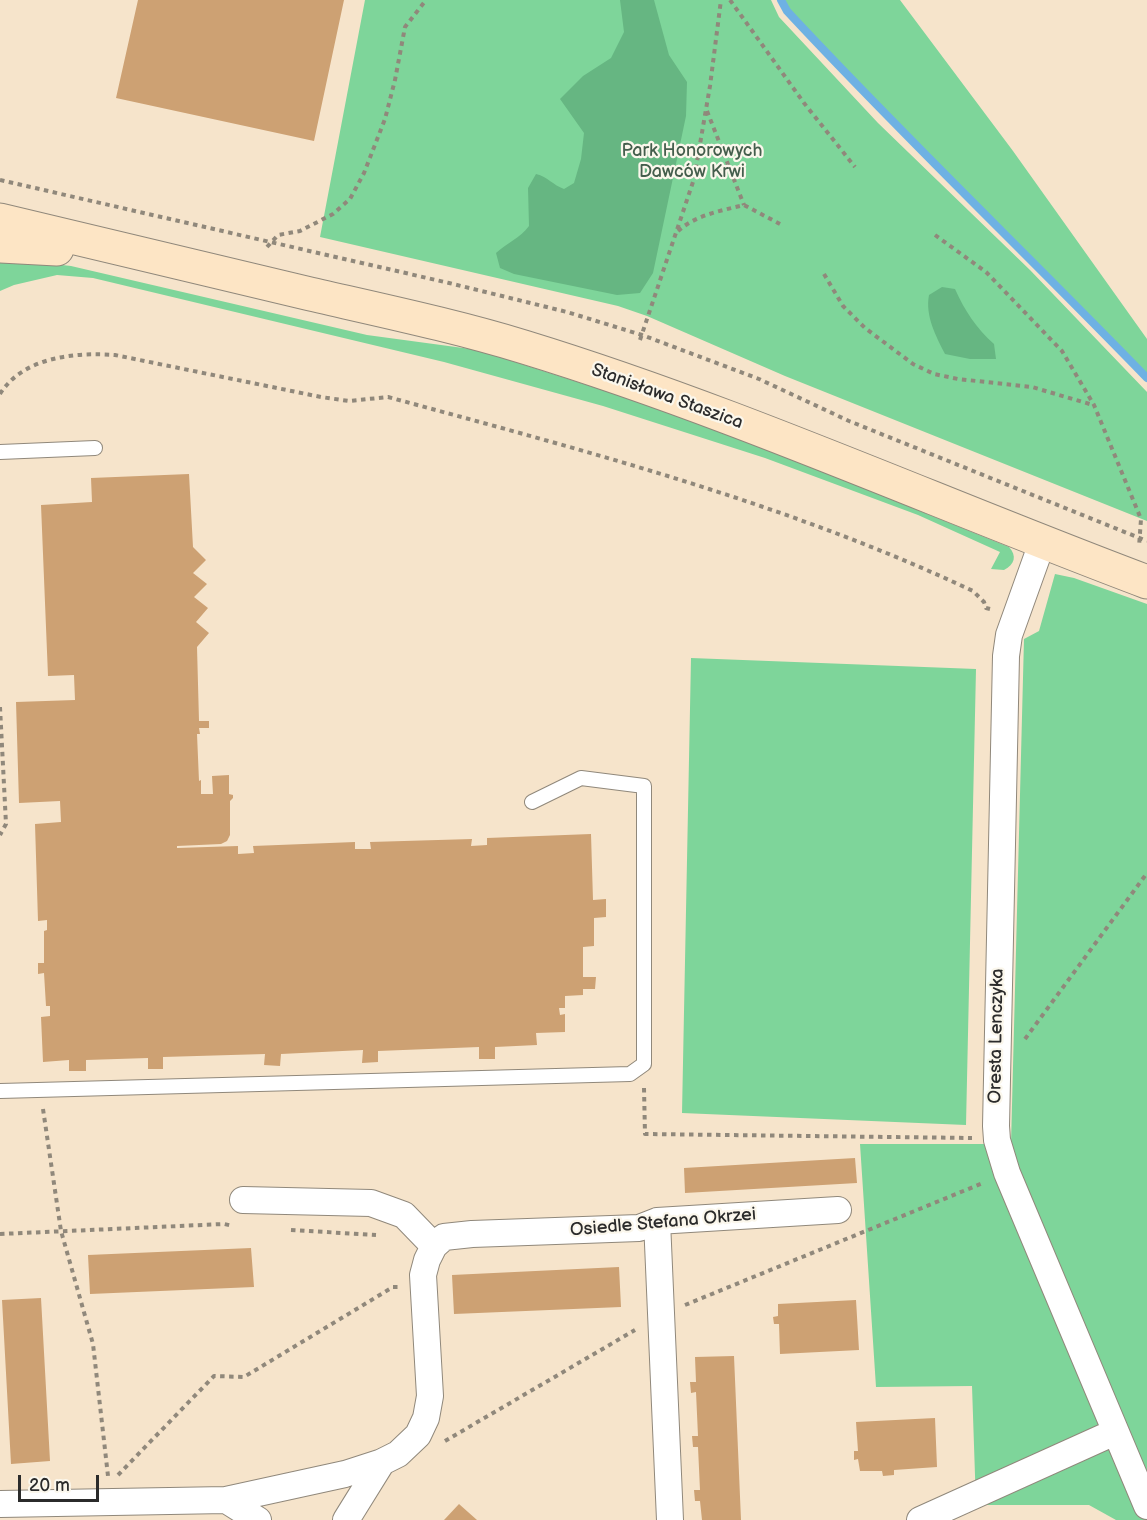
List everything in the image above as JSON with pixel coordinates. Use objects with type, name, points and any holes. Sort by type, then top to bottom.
[{"type":"street","name":"Stanisława Staszica","points":[[0,219],[439,324],[533,350],[596,370],[789,441],[1042,543],[1147,582]]},
{"type":"street","name":"Stanisława Staszica","points":[[0,246],[52,248],[172,261]]},
{"type":"street","name":"Oresta Lenczyka","points":[[1042,543],[1014,618],[1006,656],[996,1056],[997,1140],[1007,1173],[1147,1506]]},
{"type":"street","points":[[0,1504],[110,1493],[226,1500],[345,1474],[382,1462],[399,1454],[418,1435],[426,1418],[430,1396],[423,1275],[434,1246],[404,1215],[371,1203],[243,1200]]},
{"type":"street","name":"Osiedle Stefana Okrzei","points":[[434,1246],[444,1237],[453,1236],[639,1228],[657,1221],[838,1210]]},
{"type":"street","points":[[657,1221],[670,1520]]},
{"type":"street","points":[[920,1520],[1115,1432]]},
{"type":"street","points":[[346,1520],[382,1462]]},
{"type":"street","points":[[226,1500],[258,1520]]},
{"type":"lane","points":[[0,452],[96,448]]},
{"type":"lane","points":[[0,1091],[630,1074],[644,1064],[644,786],[581,778],[532,802]]},
{"type":"path","points":[[267,247],[278,235],[300,231],[333,214],[350,199],[364,173],[385,119],[405,27],[426,0]]},
{"type":"path","points":[[640,340],[694,179],[721,0]]},
{"type":"path","points":[[730,0],[804,103],[855,167]]},
{"type":"path","points":[[706,108],[744,206]]},
{"type":"path","points":[[677,231],[688,222],[716,212],[744,206],[780,224]]},
{"type":"path","points":[[935,234],[986,272],[1062,351],[1094,405],[1141,519],[1138,548]]},
{"type":"path","points":[[824,274],[843,306],[865,328],[913,364],[934,374],[958,379],[1032,387],[1094,405]]},
{"type":"path","points":[[0,394],[7,383],[37,364],[66,355],[96,354],[115,355],[321,397],[349,401],[360,401],[370,397],[388,397],[631,463],[834,531],[973,591],[984,602],[986,608],[1014,618]]},
{"type":"path","points":[[0,707],[6,824],[0,835]]},
{"type":"path","points":[[996,1056],[1023,1041],[1147,873]]},
{"type":"path","points":[[644,1064],[645,1134],[950,1136]]},
{"type":"path","points":[[42,1102],[61,1231],[93,1344],[110,1493]]},
{"type":"path","points":[[436,1447],[661,1315],[1007,1173]]},
{"type":"path","points":[[0,1234],[224,1224],[234,1227]]},
{"type":"path","points":[[291,1230],[381,1235]]},
{"type":"path","points":[[110,1493],[214,1376],[244,1377],[393,1287],[424,1285]]},
{"type":"green space","name":"Park Honorowych Dawców Krwi","points":[[365,0],[771,0],[779,17],[878,123],[1030,270],[1147,392],[1147,521],[785,376],[647,316],[618,306],[320,237]]},
{"type":"green space","points":[[620,0],[654,0],[669,55],[687,82],[686,116],[653,273],[640,293],[617,295],[514,274],[500,268],[496,253],[529,226],[528,188],[536,174],[564,189],[574,183],[581,159],[584,133],[560,99],[583,76],[611,58],[624,32]]},
{"type":"green space","points":[[781,0],[900,0],[1013,151],[1147,339],[1147,378],[876,104],[787,11]]},
{"type":"green space","points":[[0,258],[71,266],[367,335],[478,350],[646,404],[734,436],[1009,547],[1014,560],[1004,570],[991,569],[1000,552],[918,515],[765,458],[603,406],[444,362],[93,278],[57,275],[14,285],[0,291]]},
{"type":"green space","points":[[942,287],[955,289],[972,319],[994,344],[996,359],[970,359],[945,354],[932,326],[928,303],[929,295]]},
{"type":"green space","points":[[1055,574],[1074,578],[1147,604],[1147,1520],[1116,1520],[1089,1505],[976,1505],[972,1386],[876,1387],[860,1144],[1011,1144],[1024,639],[1039,631]]},
{"type":"green space","points":[[691,658],[976,669],[966,1125],[682,1113]]},
{"type":"building","points":[[138,0],[344,0],[314,141],[116,98]]},
{"type":"building","points":[[189,474],[193,547],[206,560],[193,573],[207,584],[194,597],[208,608],[196,622],[209,633],[197,647],[199,721],[209,721],[209,728],[199,728],[200,734],[197,734],[199,781],[201,780],[201,794],[213,794],[212,776],[229,775],[229,794],[233,795],[233,798],[230,801],[230,835],[227,841],[221,844],[177,846],[177,848],[238,846],[238,854],[254,853],[253,846],[355,842],[355,849],[371,849],[370,842],[472,839],[471,846],[487,845],[487,838],[591,834],[593,900],[606,899],[606,917],[594,918],[594,946],[583,947],[583,977],[596,977],[595,989],[583,989],[583,995],[565,996],[565,1008],[559,1008],[560,1015],[565,1014],[565,1032],[536,1033],[537,1045],[495,1047],[495,1059],[479,1059],[479,1047],[378,1051],[378,1062],[362,1063],[363,1050],[281,1054],[280,1066],[264,1065],[265,1054],[163,1057],[163,1069],[148,1069],[148,1058],[86,1060],[86,1071],[69,1071],[69,1060],[43,1062],[41,1017],[50,1016],[50,1006],[46,1006],[44,973],[38,974],[38,963],[44,963],[44,931],[47,930],[47,920],[38,921],[35,824],[61,822],[60,801],[19,803],[16,702],[75,700],[74,675],[48,676],[41,505],[92,502],[91,478]]},
{"type":"building","points":[[855,1158],[857,1183],[685,1193],[684,1168]]},
{"type":"building","points":[[251,1248],[254,1287],[90,1294],[88,1255]]},
{"type":"building","points":[[619,1267],[621,1307],[454,1314],[452,1275]]},
{"type":"building","points":[[41,1298],[50,1461],[11,1464],[2,1300]]},
{"type":"building","points":[[856,1300],[859,1350],[780,1354],[779,1324],[774,1324],[773,1317],[778,1316],[778,1304]]},
{"type":"building","points":[[734,1356],[741,1520],[702,1520],[700,1501],[695,1501],[694,1490],[700,1490],[698,1447],[693,1447],[692,1436],[698,1436],[696,1392],[691,1393],[690,1382],[696,1382],[695,1357]]},
{"type":"building","points":[[935,1418],[937,1467],[894,1470],[894,1475],[883,1476],[882,1471],[860,1471],[858,1459],[854,1460],[854,1451],[858,1451],[856,1422]]},
{"type":"building","points":[[459,1504],[477,1520],[444,1520]]},
{"type":"waterway","points":[[781,0],[787,11],[876,104],[1147,378]]}]
